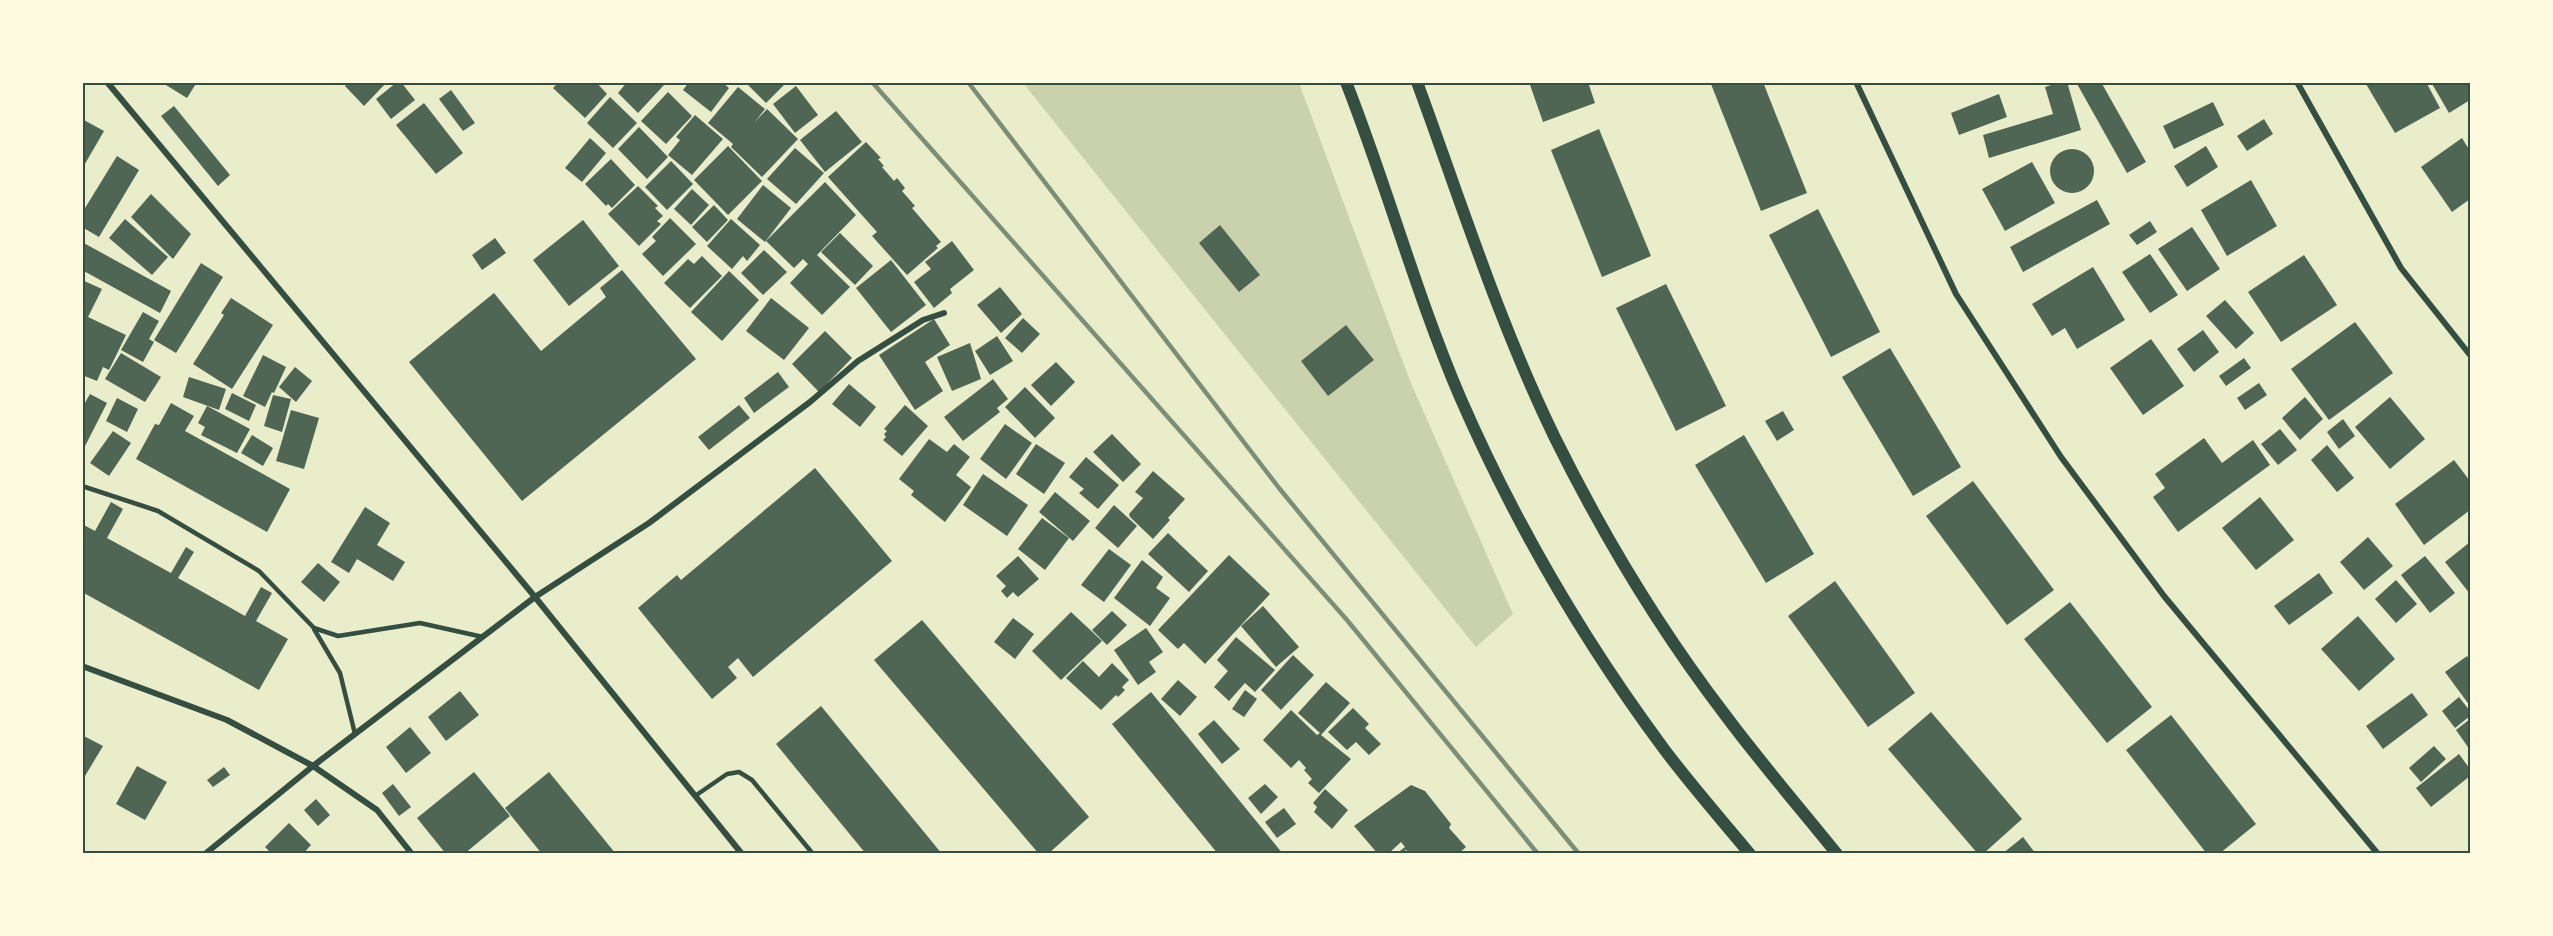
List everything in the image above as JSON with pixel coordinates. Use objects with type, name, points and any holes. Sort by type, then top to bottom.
[{"type":"main road","points":[[1346,82],[1431,323],[1456,387],[1495,472],[1532,543],[1574,614],[1665,750],[1750,854]]},
{"type":"main road","points":[[1417,82],[1491,289],[1521,364],[1555,438],[1593,510],[1634,580],[1719,706],[1837,854]]},
{"type":"street","points":[[106,82],[534,597],[742,854]]},
{"type":"street","points":[[1856,82],[1956,294],[2061,457],[2164,596],[2378,854]]},
{"type":"street","points":[[2297,82],[2401,268],[2470,355]]},
{"type":"street","points":[[205,854],[313,765],[534,597],[649,523],[810,402],[858,361],[923,320],[944,313]]},
{"type":"street","points":[[82,666],[227,720],[313,765],[377,810],[412,854]]},
{"type":"lane","points":[[82,486],[158,511],[259,571],[314,628],[340,673],[354,734]]},
{"type":"lane","points":[[314,628],[338,636],[420,623],[483,637]]},
{"type":"lane","points":[[695,796],[727,774],[739,772],[752,780],[813,854]]},
{"type":"green space","points":[[1023,83],[1299,83],[1410,381],[1513,614],[1476,647]]},
{"type":"building","points":[[161,82],[197,82],[187,98]]},
{"type":"building","points":[[348,82],[387,82],[364,106],[345,86]]},
{"type":"building","points":[[397,82],[401,82],[415,100],[391,119],[376,99]]},
{"type":"building","points":[[559,82],[596,82],[607,94],[585,118],[553,88]]},
{"type":"building","points":[[627,82],[661,82],[664,85],[638,113],[618,93]]},
{"type":"building","points":[[689,82],[722,82],[729,88],[711,112],[683,90]]},
{"type":"building","points":[[745,82],[787,82],[766,103]]},
{"type":"building","points":[[1529,82],[1588,82],[1595,103],[1543,122]]},
{"type":"building","points":[[1713,82],[1763,82],[1807,193],[1761,211],[1711,84]]},
{"type":"building","points":[[2067,82],[2081,130],[1989,158],[1983,135],[2053,114],[2045,87]]},
{"type":"building","points":[[2076,82],[2101,82],[2146,162],[2127,173]]},
{"type":"building","points":[[2369,82],[2426,82],[2440,108],[2395,133],[2366,84]]},
{"type":"building","points":[[2431,82],[2470,82],[2470,100],[2449,113]]},
{"type":"building","points":[[796,86],[818,115],[795,133],[773,104]]},
{"type":"building","points":[[738,87],[765,109],[755,122],[767,109],[798,139],[762,177],[731,147],[733,144],[708,123]]},
{"type":"building","points":[[451,90],[475,123],[463,131],[439,99]]},
{"type":"building","points":[[668,92],[692,116],[666,144],[641,121]]},
{"type":"building","points":[[1999,94],[2007,117],[1959,135],[1951,113]]},
{"type":"building","points":[[610,97],[637,123],[613,148],[587,123]]},
{"type":"building","points":[[2213,102],[2224,125],[2174,149],[2163,126]]},
{"type":"building","points":[[424,103],[463,153],[436,174],[396,125]]},
{"type":"building","points":[[174,106],[230,175],[218,186],[161,116]]},
{"type":"building","points":[[836,111],[862,142],[825,172],[800,140]]},
{"type":"building","points":[[695,115],[723,139],[692,175],[668,155],[680,140],[676,137]]},
{"type":"building","points":[[82,119],[104,131],[82,169]]},
{"type":"building","points":[[2264,119],[2273,134],[2247,151],[2237,136]]},
{"type":"building","points":[[639,127],[668,157],[647,179],[618,149]]},
{"type":"building","points":[[1599,129],[1651,256],[1602,277],[1551,150]]},
{"type":"building","points":[[590,138],[606,153],[582,182],[565,168]]},
{"type":"building","points":[[2462,138],[2470,151],[2470,199],[2452,212],[2421,167]]},
{"type":"building","points":[[866,142],[881,158],[878,159],[884,166],[882,167],[894,181],[897,178],[905,188],[902,191],[915,206],[912,208],[941,242],[936,246],[938,248],[907,275],[872,236],[877,232],[828,177]]},
{"type":"building","points":[[728,146],[762,181],[728,215],[694,180]]},
{"type":"building","points":[[2206,146],[2218,167],[2187,187],[2174,166]]},
{"type":"building","points":[[795,148],[824,173],[796,204],[767,179]]},
{"type":"building","points":[[2072,149],[2087,156],[2094,171],[2087,186],[2072,193],[2057,186],[2050,171],[2057,156]]},
{"type":"building","points":[[117,156],[139,170],[99,237],[82,227],[82,213]]},
{"type":"building","points":[[611,159],[635,185],[612,208],[608,204],[606,206],[585,184]]},
{"type":"building","points":[[671,161],[693,184],[667,210],[645,187]]},
{"type":"building","points":[[2032,162],[2055,203],[2005,231],[1982,189]]},
{"type":"building","points":[[2251,180],[2277,226],[2227,256],[2201,210]]},
{"type":"building","points":[[825,182],[856,215],[817,255],[850,287],[822,315],[790,283],[808,264],[803,259],[794,268],[766,241]]},
{"type":"building","points":[[763,185],[791,208],[765,242],[737,219]]},
{"type":"building","points":[[638,186],[658,206],[655,208],[663,216],[657,221],[661,224],[639,246],[608,214]]},
{"type":"building","points":[[692,189],[709,205],[691,225],[674,209]]},
{"type":"building","points":[[151,194],[191,234],[173,259],[131,217]]},
{"type":"building","points":[[2097,200],[2110,224],[2023,272],[2010,247]]},
{"type":"building","points":[[714,205],[728,220],[707,242],[692,227]]},
{"type":"building","points":[[1818,209],[1880,332],[1831,357],[1769,235]]},
{"type":"building","points":[[670,218],[696,244],[663,276],[642,254],[656,241],[652,237]]},
{"type":"building","points":[[125,219],[168,257],[152,275],[109,238]]},
{"type":"building","points":[[731,219],[760,245],[747,261],[743,256],[732,269],[707,246]]},
{"type":"building","points":[[583,220],[619,266],[569,306],[533,260]]},
{"type":"building","points":[[2150,221],[2157,232],[2137,245],[2129,235]]},
{"type":"building","points":[[1220,225],[1260,275],[1239,292],[1199,243]]},
{"type":"building","points":[[2192,227],[2220,269],[2187,291],[2158,249]]},
{"type":"building","points":[[840,233],[873,266],[855,285],[821,252]]},
{"type":"building","points":[[495,238],[506,253],[482,270],[472,255]]},
{"type":"building","points":[[952,241],[974,270],[950,289],[952,293],[934,308],[914,282],[931,269],[925,262]]},
{"type":"building","points":[[82,242],[171,291],[160,313],[82,270]]},
{"type":"building","points":[[764,250],[787,272],[763,295],[741,273]]},
{"type":"building","points":[[2150,254],[2178,295],[2150,313],[2122,272]]},
{"type":"building","points":[[2304,255],[2337,305],[2281,342],[2248,292]]},
{"type":"building","points":[[702,256],[722,276],[690,308],[664,283],[688,259],[694,264]]},
{"type":"building","points":[[891,260],[926,305],[891,332],[856,288]]},
{"type":"building","points":[[201,263],[223,277],[176,353],[154,340]]},
{"type":"building","points":[[2093,267],[2125,320],[2077,349],[2065,328],[2052,336],[2032,304]]},
{"type":"building","points":[[622,270],[696,359],[522,501],[409,362],[494,293],[541,351],[606,297],[600,288]]},
{"type":"building","points":[[729,271],[759,300],[722,341],[691,312]]},
{"type":"building","points":[[82,280],[102,289],[88,317],[126,335],[109,370],[103,367],[97,381],[82,375]]},
{"type":"building","points":[[1666,284],[1726,406],[1676,431],[1616,308]]},
{"type":"building","points":[[1000,287],[1022,314],[1001,333],[977,305]]},
{"type":"building","points":[[231,298],[273,325],[232,389],[193,364],[224,315],[221,313]]},
{"type":"building","points":[[771,298],[809,328],[784,360],[746,331]]},
{"type":"building","points":[[2225,300],[2254,333],[2236,349],[2206,316]]},
{"type":"building","points":[[143,312],[159,321],[149,339],[154,342],[143,362],[121,350]]},
{"type":"building","points":[[1023,318],[1040,334],[1022,353],[1005,338]]},
{"type":"building","points":[[934,319],[950,345],[925,362],[943,391],[915,410],[879,355]]},
{"type":"building","points":[[2355,322],[2393,373],[2329,420],[2291,369]]},
{"type":"building","points":[[1346,325],[1374,360],[1328,396],[1301,361]]},
{"type":"building","points":[[2203,330],[2219,352],[2194,372],[2177,349]]},
{"type":"building","points":[[825,331],[852,358],[819,392],[792,364]]},
{"type":"building","points":[[997,336],[1013,361],[990,375],[975,351]]},
{"type":"building","points":[[2151,339],[2184,386],[2143,415],[2110,368]]},
{"type":"building","points":[[970,343],[981,379],[952,391],[937,357]]},
{"type":"building","points":[[1890,348],[1961,467],[1913,496],[1842,377]]},
{"type":"building","points":[[121,353],[161,377],[145,402],[105,379]]},
{"type":"building","points":[[263,355],[286,367],[265,407],[243,396]]},
{"type":"building","points":[[2244,358],[2251,368],[2226,386],[2219,376]]},
{"type":"building","points":[[1056,362],[1075,382],[1051,406],[1031,385]]},
{"type":"building","points":[[295,367],[312,381],[296,402],[279,387]]},
{"type":"building","points":[[778,372],[789,387],[754,413],[744,398]]},
{"type":"building","points":[[189,377],[226,389],[219,410],[183,397]]},
{"type":"building","points":[[993,379],[1008,399],[997,408],[1000,412],[963,441],[944,417]]},
{"type":"building","points":[[2259,383],[2267,395],[2245,410],[2237,398]]},
{"type":"building","points":[[849,384],[876,407],[860,427],[832,404]]},
{"type":"building","points":[[1025,387],[1055,418],[1035,438],[1005,407]]},
{"type":"building","points":[[232,393],[256,405],[249,421],[225,409]]},
{"type":"building","points":[[90,394],[107,403],[82,452],[82,408]]},
{"type":"building","points":[[273,395],[291,399],[282,432],[264,426]]},
{"type":"building","points":[[2305,397],[2323,419],[2300,440],[2282,418]]},
{"type":"building","points":[[2390,397],[2425,439],[2390,469],[2355,427]]},
{"type":"building","points":[[117,398],[138,409],[127,432],[106,421]]},
{"type":"building","points":[[171,403],[194,416],[185,431],[290,489],[267,532],[136,459],[155,424],[159,425]]},
{"type":"building","points":[[739,405],[750,418],[709,450],[698,437]]},
{"type":"building","points":[[905,405],[928,426],[902,456],[883,440],[887,431],[884,429]]},
{"type":"building","points":[[207,406],[250,429],[237,453],[201,435],[205,427],[198,423]]},
{"type":"building","points":[[291,410],[319,418],[304,469],[276,461]]},
{"type":"building","points":[[1783,411],[1794,430],[1777,441],[1765,421]]},
{"type":"building","points":[[2343,419],[2355,436],[2339,449],[2327,432]]},
{"type":"building","points":[[1005,424],[1032,443],[1006,479],[980,459]]},
{"type":"building","points":[[2280,429],[2297,450],[2278,465],[2261,444]]},
{"type":"building","points":[[113,431],[131,443],[109,476],[90,463]]},
{"type":"building","points":[[1112,434],[1141,464],[1123,482],[1093,452]]},
{"type":"building","points":[[252,435],[273,448],[263,466],[241,453]]},
{"type":"building","points":[[1744,435],[1814,554],[1766,583],[1695,465]]},
{"type":"building","points":[[2204,438],[2222,463],[2253,440],[2270,465],[2178,532],[2153,497],[2165,488],[2155,474]]},
{"type":"building","points":[[929,439],[947,452],[954,444],[970,457],[956,475],[971,487],[945,522],[911,495],[914,491],[899,479]]},
{"type":"building","points":[[1036,444],[1065,463],[1044,494],[1016,474]]},
{"type":"building","points":[[2327,445],[2354,478],[2337,492],[2311,460]]},
{"type":"building","points":[[1086,457],[1119,485],[1098,509],[1079,493],[1084,489],[1069,477]]},
{"type":"building","points":[[2454,460],[2470,481],[2470,510],[2424,545],[2395,504]]},
{"type":"building","points":[[815,468],[892,561],[753,677],[738,658],[728,667],[737,678],[712,699],[638,608],[677,575],[681,580]]},
{"type":"building","points":[[1153,471],[1185,499],[1153,539],[1129,514],[1143,498],[1135,492]]},
{"type":"building","points":[[983,474],[1028,505],[1007,536],[963,505]]},
{"type":"building","points":[[1973,481],[2054,590],[2007,625],[1926,516]]},
{"type":"building","points":[[1055,492],[1090,521],[1073,541],[1039,512]]},
{"type":"building","points":[[2260,497],[2294,540],[2256,570],[2222,528]]},
{"type":"building","points":[[111,502],[123,509],[107,538],[171,573],[186,547],[194,552],[178,578],[245,616],[261,587],[272,593],[256,621],[288,639],[259,690],[82,592],[82,524],[95,531]]},
{"type":"building","points":[[1114,505],[1137,526],[1118,548],[1095,528]]},
{"type":"building","points":[[365,507],[390,523],[377,545],[405,562],[393,581],[357,559],[349,573],[331,562]]},
{"type":"building","points":[[1042,518],[1069,538],[1045,570],[1018,549]]},
{"type":"building","points":[[1168,533],[1208,571],[1189,592],[1148,554]]},
{"type":"building","points":[[2368,537],[2393,566],[2364,590],[2340,562]]},
{"type":"building","points":[[2470,542],[2470,594],[2445,562]]},
{"type":"building","points":[[1109,549],[1131,565],[1104,602],[1081,585]]},
{"type":"building","points":[[1229,555],[1270,594],[1205,664],[1184,643],[1178,649],[1158,630]]},
{"type":"building","points":[[1018,556],[1039,579],[1018,597],[1013,592],[1007,598],[1001,591],[1006,586],[996,576]]},
{"type":"building","points":[[2425,556],[2455,593],[2430,613],[2401,575]]},
{"type":"building","points":[[1142,560],[1163,577],[1156,588],[1170,598],[1150,626],[1114,598]]},
{"type":"building","points":[[318,563],[340,582],[324,602],[301,582]]},
{"type":"building","points":[[2319,573],[2333,593],[2289,625],[2274,606]]},
{"type":"building","points":[[2396,580],[2417,604],[2396,623],[2375,599]]},
{"type":"building","points":[[1835,581],[1915,693],[1868,727],[1788,616]]},
{"type":"building","points":[[2070,602],[2152,707],[2107,743],[2024,639]]},
{"type":"building","points":[[1263,606],[1299,647],[1276,667],[1241,626]]},
{"type":"building","points":[[1112,611],[1127,625],[1107,645],[1092,630]]},
{"type":"building","points":[[1071,612],[1102,641],[1061,680],[1032,651]]},
{"type":"building","points":[[2358,616],[2395,659],[2359,691],[2321,649]]},
{"type":"building","points":[[1013,618],[1034,634],[1015,659],[994,642]]},
{"type":"building","points":[[922,620],[1089,817],[1048,854],[1039,854],[874,660]]},
{"type":"building","points":[[1146,628],[1163,652],[1149,662],[1156,672],[1138,685],[1114,650]]},
{"type":"building","points":[[1236,637],[1275,670],[1255,692],[1245,683],[1229,701],[1214,687],[1228,671],[1217,660]]},
{"type":"building","points":[[1293,655],[1314,675],[1281,710],[1261,690]]},
{"type":"building","points":[[2467,656],[2470,661],[2470,706],[2445,672]]},
{"type":"building","points":[[1083,661],[1099,677],[1112,663],[1129,680],[1122,687],[1125,690],[1118,697],[1116,695],[1101,710],[1066,678]]},
{"type":"building","points":[[1178,680],[1197,697],[1180,716],[1161,699]]},
{"type":"building","points":[[1326,682],[1350,703],[1321,735],[1351,759],[1319,793],[1308,783],[1312,779],[1299,760],[1291,768],[1263,740],[1291,710],[1317,735],[1320,733],[1298,713]]},
{"type":"building","points":[[1245,690],[1257,699],[1244,717],[1232,709]]},
{"type":"building","points":[[460,691],[479,715],[446,741],[428,717]]},
{"type":"building","points":[[1151,692],[1283,854],[1218,854],[1112,724]]},
{"type":"building","points":[[2412,693],[2428,715],[2383,749],[2366,726]]},
{"type":"building","points":[[2459,697],[2470,711],[2470,716],[2455,728],[2442,711]]},
{"type":"building","points":[[821,706],[942,854],[866,854],[776,744]]},
{"type":"building","points":[[1353,708],[1369,724],[1365,728],[1381,744],[1369,755],[1356,742],[1347,750],[1328,732]]},
{"type":"building","points":[[1931,712],[2022,819],[1983,854],[1978,854],[1888,749]]},
{"type":"building","points":[[2171,715],[2256,824],[2219,854],[2207,854],[2126,750]]},
{"type":"building","points":[[2470,719],[2470,750],[2456,730]]},
{"type":"building","points":[[1214,720],[1240,749],[1222,764],[1198,734]]},
{"type":"building","points":[[410,727],[431,753],[406,773],[386,747]]},
{"type":"building","points":[[82,735],[103,746],[82,781]]},
{"type":"building","points":[[2434,746],[2446,759],[2421,782],[2409,768]]},
{"type":"building","points":[[2459,754],[2470,769],[2470,776],[2431,807],[2416,788]]},
{"type":"building","points":[[137,766],[167,782],[145,820],[116,804]]},
{"type":"building","points":[[224,767],[230,775],[213,787],[207,780]]},
{"type":"building","points":[[474,772],[510,816],[464,854],[446,854],[417,818]]},
{"type":"building","points":[[549,772],[616,854],[542,854],[505,808]]},
{"type":"building","points":[[393,784],[411,807],[399,816],[382,793]]},
{"type":"building","points":[[1265,784],[1278,797],[1261,814],[1248,798]]},
{"type":"building","points":[[1411,785],[1425,791],[1451,824],[1449,828],[1466,847],[1458,854],[1413,854],[1404,849],[1409,854],[1396,854],[1405,847],[1401,842],[1388,854],[1378,854],[1354,826]]},
{"type":"building","points":[[1325,789],[1348,810],[1332,829],[1314,812],[1317,807],[1313,803]]},
{"type":"building","points":[[316,799],[330,815],[318,826],[304,810]]},
{"type":"building","points":[[1284,808],[1296,824],[1277,838],[1265,822]]},
{"type":"building","points":[[289,823],[311,845],[303,854],[272,854],[265,847]]},
{"type":"building","points":[[2023,837],[2036,854],[2002,854]]},
{"type":"railway","points":[[872,82],[1347,620],[1538,854]]},
{"type":"railway","points":[[968,82],[1279,488],[1579,854]]}]
